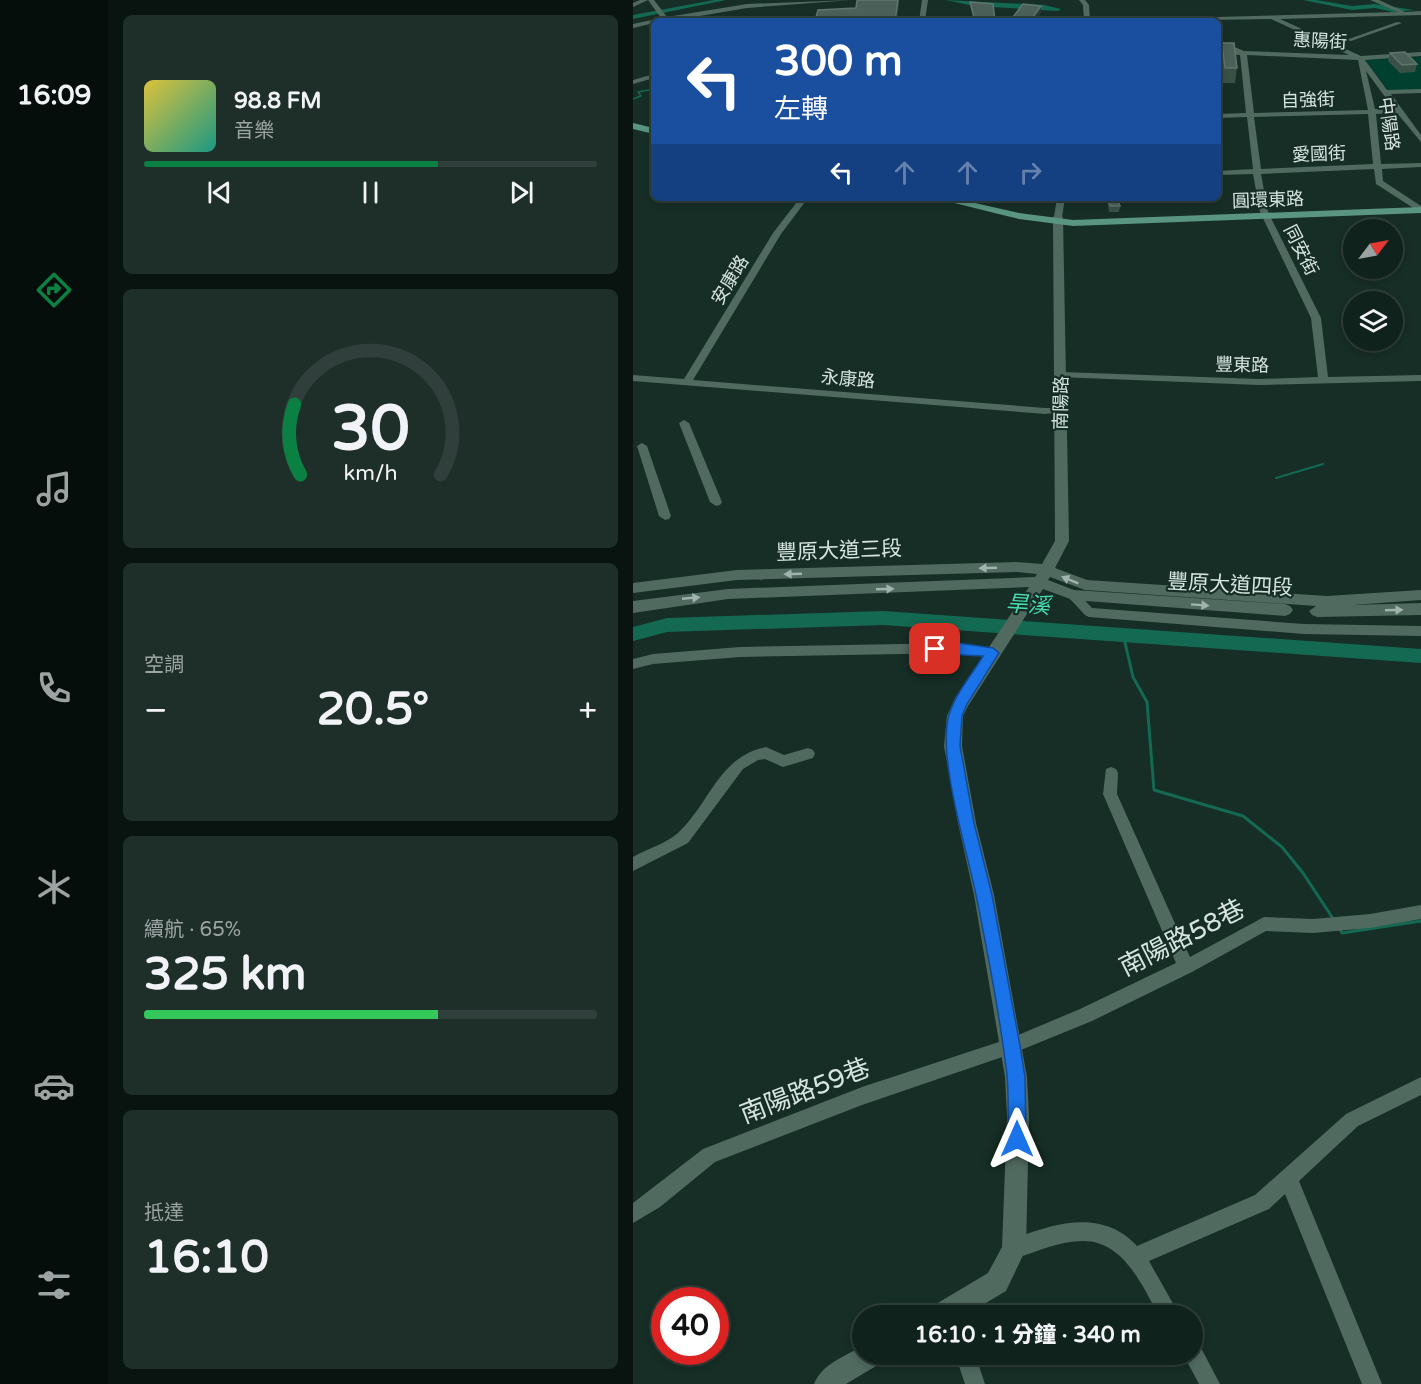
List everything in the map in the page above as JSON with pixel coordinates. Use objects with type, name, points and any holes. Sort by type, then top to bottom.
[{"type":"main road","points":[[633,126],[651,132]]},
{"type":"main road","points":[[633,131],[651,133]]},
{"type":"main road","name":"圓環東路","points":[[952,201],[1019,216],[1058,219],[1419,208]]},
{"type":"main road","name":"圓環東路","points":[[972,201],[1058,219]]},
{"type":"street","points":[[633,5],[645,0]]},
{"type":"street","points":[[651,0],[663,18]]},
{"type":"street","points":[[670,18],[747,6],[848,0]]},
{"type":"street","points":[[922,18],[925,0]]},
{"type":"street","points":[[1082,0],[1086,5],[1087,18]]},
{"type":"street","points":[[1364,0],[1421,19]]},
{"type":"street","points":[[1221,19],[1421,13]]},
{"type":"street","points":[[1271,17],[1360,58],[1421,140]]},
{"type":"street","points":[[633,26],[651,22]]},
{"type":"street","points":[[1349,40],[1399,23]]},
{"type":"street","points":[[1221,43],[1243,53]]},
{"type":"street","name":"惠陽街","points":[[1221,52],[1360,58],[1421,54]]},
{"type":"street","name":"同安街","points":[[1243,53],[1249,116],[1265,214],[1316,318],[1323,380]]},
{"type":"street","name":"中陽路","points":[[1360,58],[1372,113],[1379,182],[1419,208]]},
{"type":"street","points":[[633,82],[651,77]]},
{"type":"street","points":[[1387,93],[1421,91]]},
{"type":"street","name":"自強街","points":[[1221,116],[1400,111]]},
{"type":"street","points":[[1411,126],[1421,126]]},
{"type":"street","name":"愛國街","points":[[1221,173],[1421,165]]},
{"type":"street","name":"安康路","points":[[687,382],[777,233],[802,201]]},
{"type":"street","name":"南陽路","points":[[995,650],[1031,600],[1062,541],[1062,375],[1058,219],[1061,201]]},
{"type":"street","name":"豐東路","points":[[1062,375],[1259,382],[1421,378]]},
{"type":"street","name":"永康路","points":[[633,378],[1045,411],[1061,410]]},
{"type":"street","points":[[684,423],[716,502]]},
{"type":"street","points":[[642,446],[665,516]]},
{"type":"street","name":"豐原大道三段","points":[[633,588],[737,575],[1017,567],[1043,576]]},
{"type":"street","name":"豐原大道三段","points":[[633,607],[728,594],[1043,576]]},
{"type":"street","name":"豐原大道四段","points":[[1043,576],[1095,586],[1327,601],[1421,595]]},
{"type":"street","name":"豐原大道四段","points":[[1043,576],[1073,595],[1333,612],[1421,609]]},
{"type":"street","points":[[1073,595],[1089,612],[1304,629],[1421,631]]},
{"type":"street","points":[[633,664],[653,659],[740,652],[958,648],[995,650],[955,716],[953,746],[967,823],[984,895],[1016,1077],[1018,1117],[1014,1249],[997,1282],[961,1305]]},
{"type":"street","points":[[633,864],[683,838],[738,765],[755,756],[767,753],[783,760],[808,754]]},
{"type":"street","points":[[1111,773],[1110,794],[1186,967]]},
{"type":"street","name":"南陽路58巷","points":[[1011,1046],[1086,1015],[1186,967],[1264,924],[1325,925],[1371,921],[1421,912]]},
{"type":"street","name":"南陽路59巷","points":[[633,1214],[666,1192],[688,1170],[709,1155],[862,1096],[1011,1046]]},
{"type":"street","points":[[1135,1257],[1262,1202],[1352,1120],[1421,1086]]},
{"type":"street","points":[[1288,1178],[1372,1384]]},
{"type":"street","points":[[1014,1249],[1083,1231],[1109,1236],[1135,1257],[1163,1305]]},
{"type":"street","points":[[827,1384],[854,1365]]},
{"type":"street","points":[[969,1365],[975,1384]]},
{"type":"street","points":[[1200,1365],[1210,1384]]},
{"type":"green space","points":[[1421,57],[1421,90],[1389,92],[1366,60]]},
{"type":"building","points":[[857,0],[898,0],[895,18],[816,18],[818,10],[856,8]]},
{"type":"building","points":[[970,2],[993,4],[995,18],[974,18]]},
{"type":"building","points":[[1023,4],[1041,6],[1032,18],[1012,18]]},
{"type":"building","points":[[1222,43],[1234,43],[1237,68],[1225,68]]},
{"type":"building","points":[[1405,52],[1417,64],[1402,65],[1390,53]]},
{"type":"building","points":[[1109,201],[1118,201],[1120,206],[1110,206]]},
{"type":"waterway","points":[[633,17],[723,0]]},
{"type":"waterway","points":[[948,0],[962,3],[1058,9]]},
{"type":"waterway","points":[[1306,0],[1352,8],[1375,6],[1393,10],[1411,10]]},
{"type":"waterway","points":[[633,99],[641,96],[638,92],[651,90]]},
{"type":"waterway","points":[[1276,478],[1323,464]]},
{"type":"waterway","name":"旱溪","points":[[633,634],[667,625],[883,618],[1421,656]]},
{"type":"waterway","points":[[1123,634],[1133,677],[1147,702],[1154,790],[1243,816],[1282,847],[1303,873],[1334,920]]},
{"type":"waterway","points":[[1339,928],[1342,933],[1421,921]]},
{"type":"route","points":[[935,649],[958,648],[993,653],[955,716],[953,746],[967,823],[984,895],[1011,1046],[1016,1077],[1017,1139]]}]
